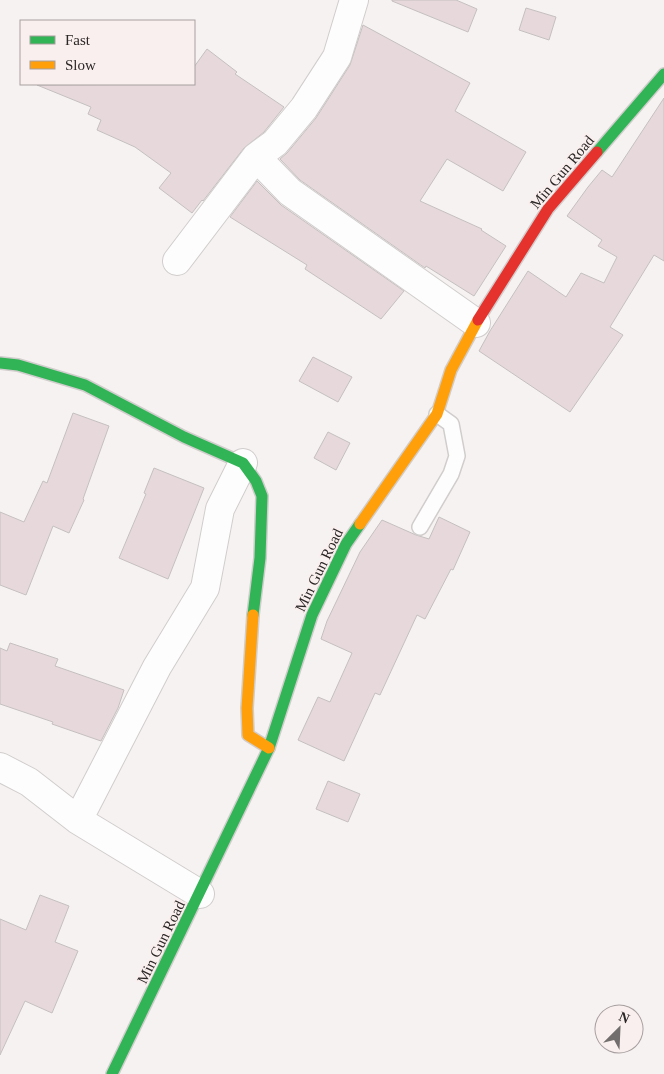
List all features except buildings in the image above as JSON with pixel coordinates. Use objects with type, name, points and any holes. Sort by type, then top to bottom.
[{"type":"street","points":[[177,261],[256,157],[275,143],[304,108],[337,57],[354,0]]},
{"type":"street","name":"Min Gun Road","points":[[112,1074],[269,748],[312,615],[346,544],[436,414],[451,370],[476,322],[548,209],[664,74]]},
{"type":"street","points":[[256,157],[290,192],[476,322]]},
{"type":"street","points":[[0,363],[18,365],[85,385],[184,437],[243,463],[256,480],[262,496],[260,558],[251,637],[247,708],[248,735],[269,748]]},
{"type":"street","points":[[78,820],[157,667],[204,588],[220,510],[243,463]]},
{"type":"street","points":[[0,767],[29,782],[78,820],[200,894]]},
{"type":"lane","points":[[420,527],[451,474],[457,456],[451,424],[436,414]]},
{"type":"traffic: fast","points":[[597,152],[664,74]]},
{"type":"traffic: fast","points":[[0,363],[18,365],[85,385],[184,437],[243,463],[256,481],[262,496],[260,558],[253,615]]},
{"type":"traffic: fast","points":[[112,1074],[269,748],[312,615],[346,544],[360,524]]},
{"type":"traffic: slow","points":[[360,524],[437,414],[451,370],[478,320]]},
{"type":"traffic: slow","points":[[253,615],[247,708],[248,735],[269,748]]},
{"type":"traffic: jam","points":[[478,320],[548,209],[597,152]]}]
